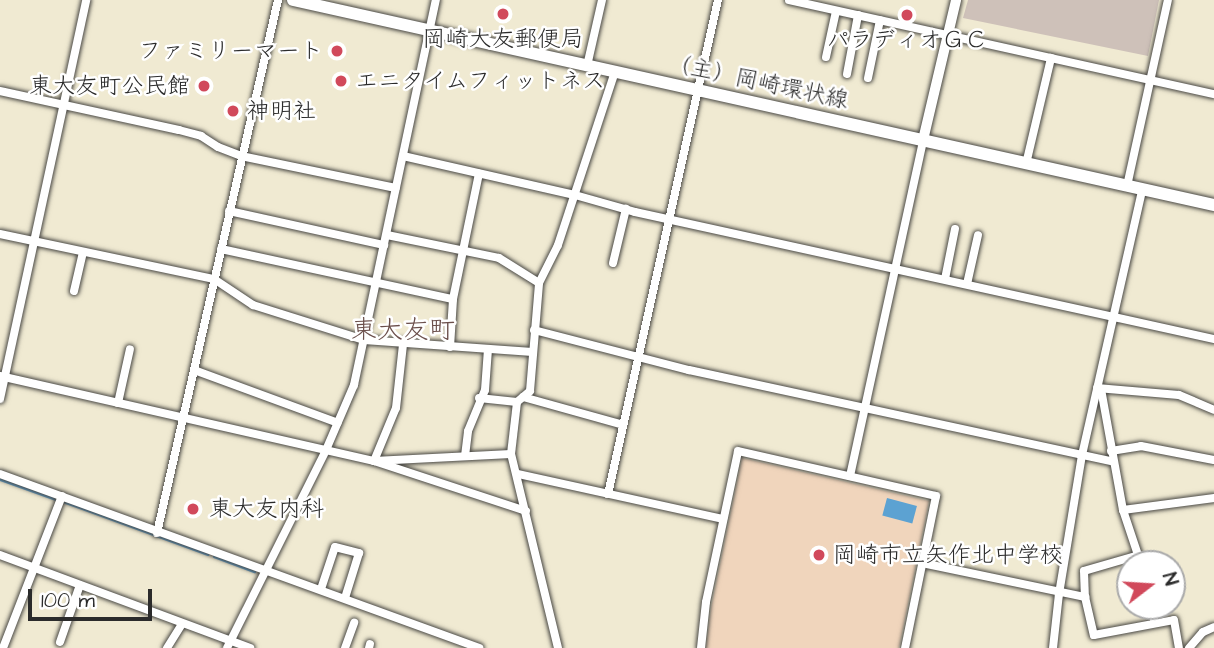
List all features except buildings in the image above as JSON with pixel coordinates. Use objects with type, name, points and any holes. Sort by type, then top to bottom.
[{"type":"main road","name":"（主）岡崎環状線","points":[[293,0],[1214,205]]},
{"type":"street","points":[[0,398],[2,376],[86,0]]},
{"type":"street","points":[[157,533],[278,0]]},
{"type":"street","points":[[229,645],[326,450],[354,385],[436,0]]},
{"type":"street","points":[[587,66],[602,0]]},
{"type":"street","points":[[608,494],[718,0]]},
{"type":"street","points":[[789,0],[1214,94]]},
{"type":"street","points":[[850,476],[894,268],[956,0]]},
{"type":"street","points":[[1127,186],[1168,0]]},
{"type":"street","points":[[827,57],[836,12]]},
{"type":"street","points":[[847,74],[858,16]]},
{"type":"street","points":[[868,78],[880,20]]},
{"type":"street","points":[[1027,164],[1051,58]]},
{"type":"street","points":[[558,648],[511,454],[520,400],[530,391],[539,283],[558,245],[615,72]]},
{"type":"street","points":[[0,91],[179,130],[201,136],[241,156],[396,188]]},
{"type":"street","points":[[403,156],[626,209],[1214,339]]},
{"type":"street","points":[[450,347],[453,299],[480,174]]},
{"type":"street","points":[[1053,648],[1082,455],[1142,190]]},
{"type":"street","points":[[613,263],[626,209]]},
{"type":"street","points":[[229,211],[384,245]]},
{"type":"street","points":[[945,279],[955,229]]},
{"type":"street","points":[[0,234],[214,279],[253,305],[364,340],[403,345],[533,352]]},
{"type":"street","points":[[387,234],[499,258],[539,283]]},
{"type":"street","points":[[967,284],[978,235]]},
{"type":"street","points":[[220,248],[453,299]]},
{"type":"street","points":[[74,291],[83,252]]},
{"type":"street","points":[[534,330],[638,357],[1113,461]]},
{"type":"street","points":[[374,461],[396,408],[403,345]]},
{"type":"street","points":[[118,403],[130,349]]},
{"type":"street","points":[[465,456],[468,431],[479,398],[485,390],[488,349]]},
{"type":"street","points":[[194,370],[338,422]]},
{"type":"street","points":[[2,376],[374,461],[526,511]]},
{"type":"street","points":[[1099,389],[1179,395],[1214,410]]},
{"type":"street","points":[[1099,389],[1124,510],[1137,550]]},
{"type":"street","points":[[479,398],[520,400],[624,425]]},
{"type":"street","points":[[1111,450],[1141,446],[1214,460]]},
{"type":"street","points":[[701,648],[706,602],[738,452],[936,496],[905,648]]},
{"type":"street","points":[[374,461],[511,454]]},
{"type":"street","points":[[0,474],[479,648]]},
{"type":"street","points":[[518,474],[723,519]]},
{"type":"street","points":[[3,648],[62,496]]},
{"type":"street","points":[[1124,510],[1214,498]]},
{"type":"street","points":[[321,589],[335,547],[359,552],[345,598]]},
{"type":"street","points":[[0,555],[182,624],[229,645],[250,648]]},
{"type":"street","points":[[922,563],[1059,594],[1085,597]]},
{"type":"street","points":[[1116,564],[1084,570],[1085,597],[1094,635],[1174,620],[1179,648]]},
{"type":"street","points":[[60,642],[80,585]]},
{"type":"street","points":[[345,648],[354,623]]},
{"type":"street","points":[[167,648],[182,624]]},
{"type":"street","points":[[1189,648],[1203,632],[1214,627]]},
{"type":"shaded area","points":[[968,0],[1159,0],[1148,56],[963,18]]},
{"type":"shaded area","name":"岡崎市立矢作北中学校","points":[[742,458],[929,501],[899,648],[706,648],[711,608]]},
{"type":"water","points":[[887,498],[917,506],[912,523],[882,515]]},
{"type":"waterway","points":[[0,479],[56,499]]},
{"type":"waterway","points":[[63,501],[208,554]]},
{"type":"waterway","points":[[214,556],[254,571]]},
{"type":"place","name":"岡崎大友郵便局","points":[[503,14]]},
{"type":"place","name":"パラディオＧＣ","points":[[907,15]]},
{"type":"place","name":"ファミリーマート","points":[[337,51]]},
{"type":"place","name":"エニタイムフィットネス","points":[[341,81]]},
{"type":"place","name":"東大友町公民館","points":[[204,86]]},
{"type":"place","name":"神明社","points":[[233,111]]},
{"type":"place","name":"東大友内科","points":[[193,509]]},
{"type":"place","name":"岡崎市立矢作北中学校","points":[[819,555]]},
{"type":"district","name":"東大友町","points":[[403,331]]}]
